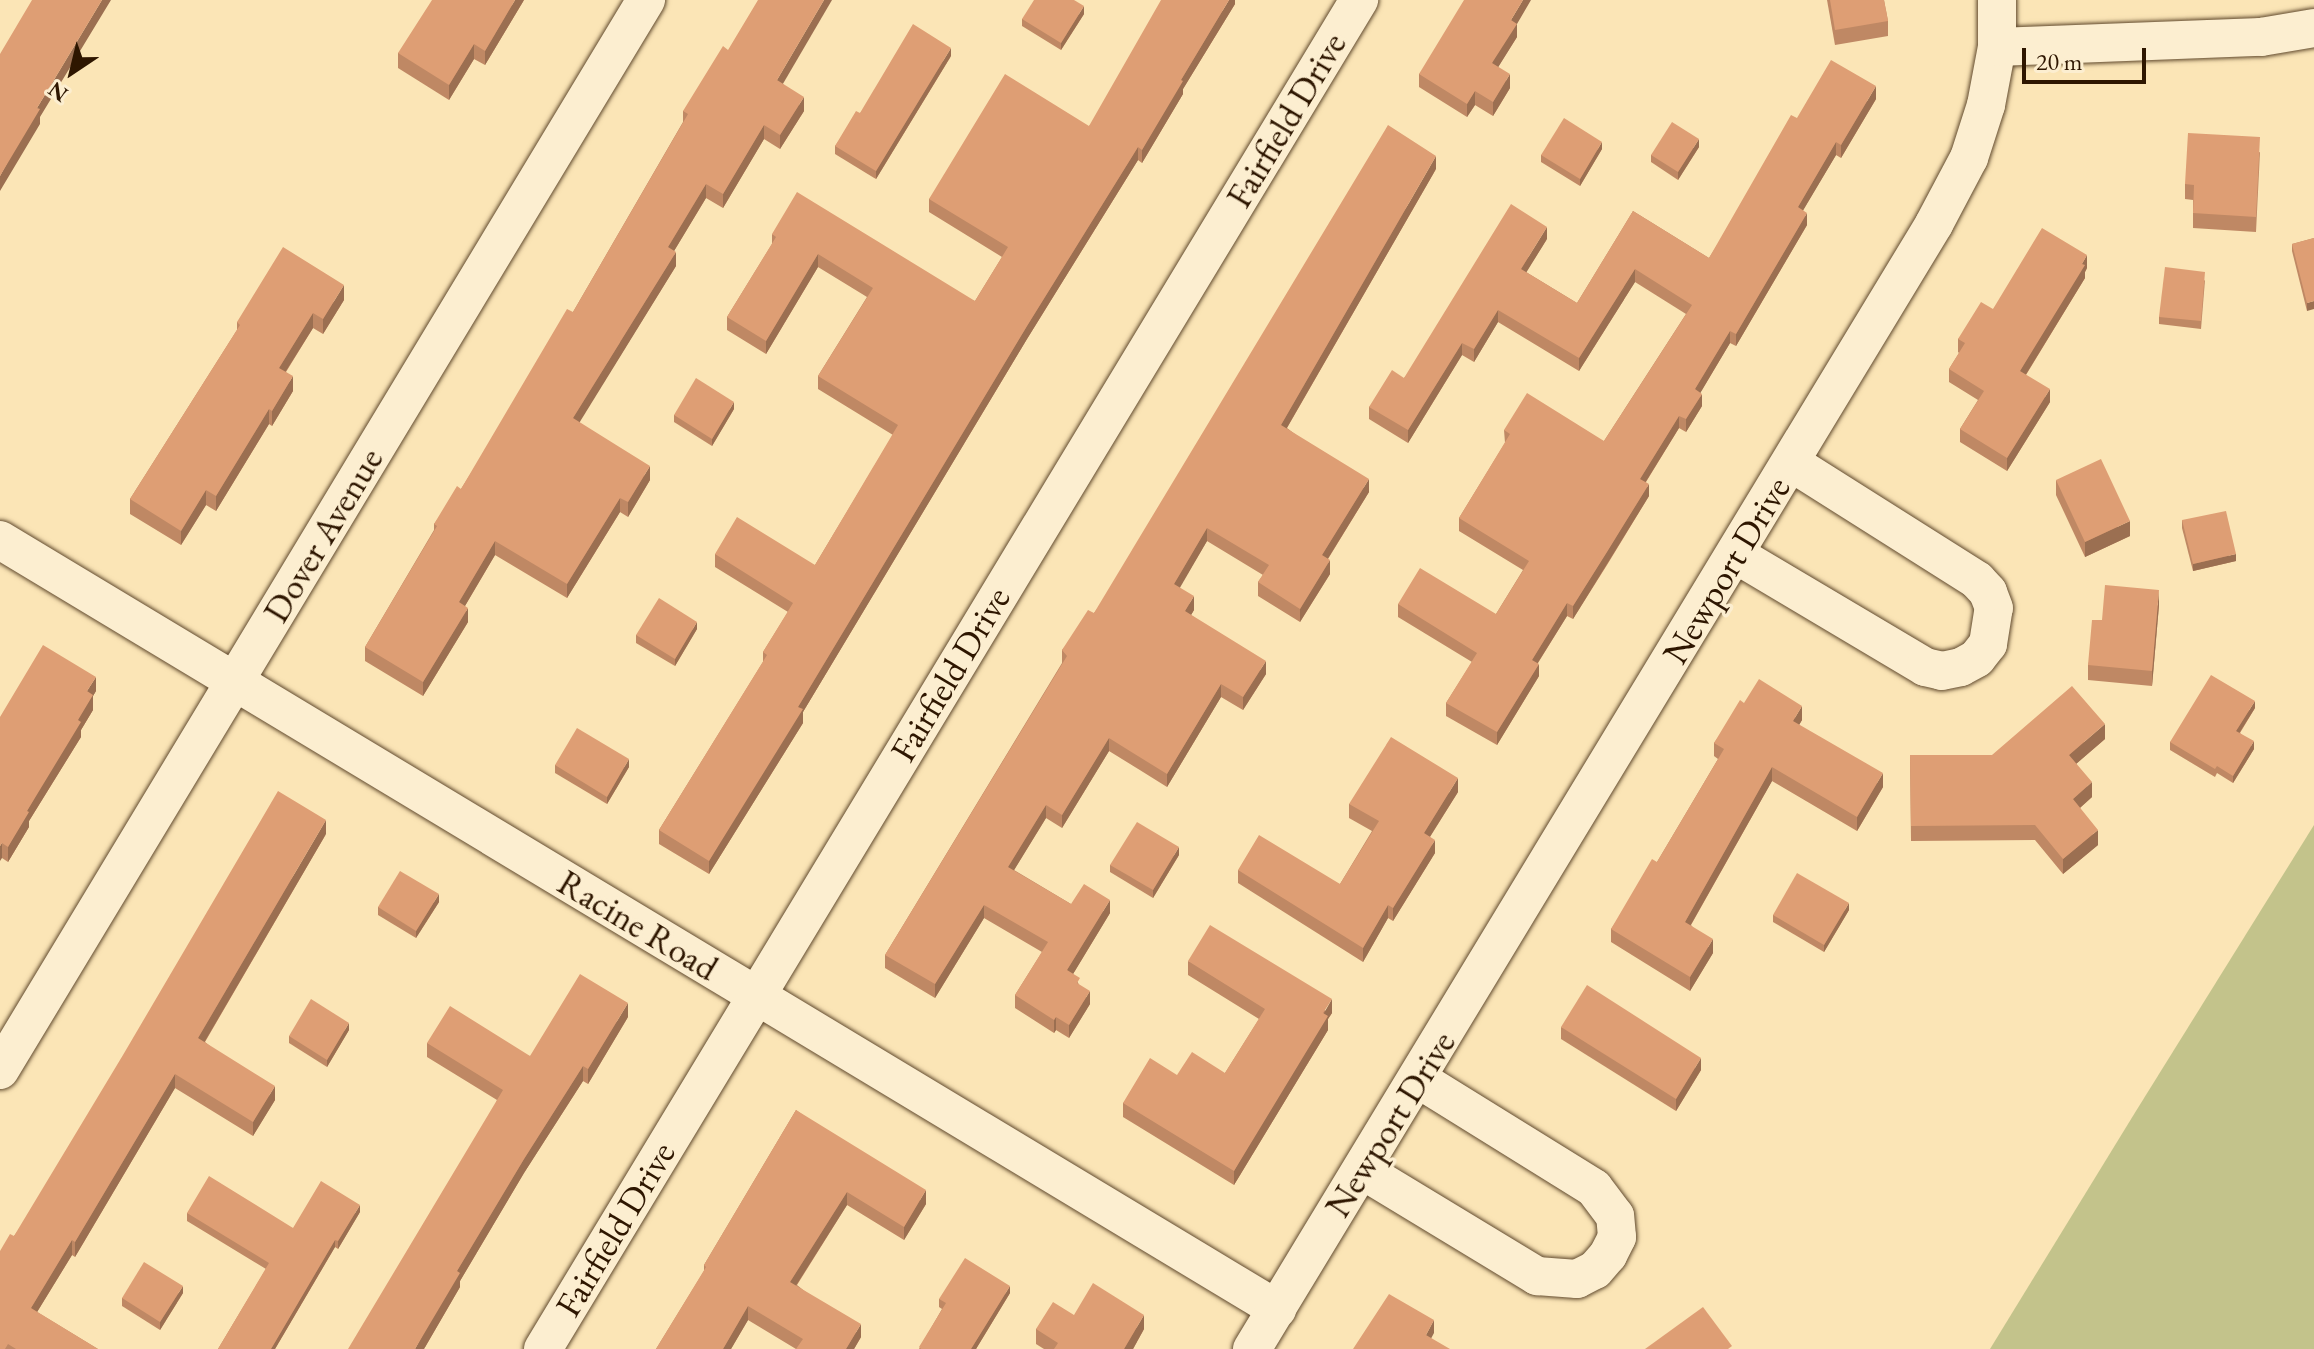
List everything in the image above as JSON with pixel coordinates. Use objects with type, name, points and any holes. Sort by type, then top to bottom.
[{"type":"street","name":"Dover Avenue","points":[[0,1070],[646,0]]},
{"type":"street","name":"Fairfield Drive","points":[[543,1349],[1359,0]]},
{"type":"street","name":"Newport Drive","points":[[1252,1349],[1792,463],[1934,224],[1969,158],[1986,105],[1997,47],[1997,0]]},
{"type":"street","points":[[1997,47],[2261,37],[2314,28]]},
{"type":"street","points":[[1735,554],[1925,667],[1942,671],[1961,667],[1977,658],[1988,644],[1994,608],[1988,592],[1977,580],[1792,463]]},
{"type":"street","name":"Racine Road","points":[[0,540],[1277,1309]]},
{"type":"street","points":[[1362,1170],[1537,1276],[1577,1279],[1595,1270],[1608,1255],[1617,1237],[1615,1216],[1594,1188],[1418,1079]]},
{"type":"green space","points":[[2314,825],[2314,1349],[1990,1349],[2136,1111]]},
{"type":"building","points":[[32,0],[102,0],[0,176],[0,54]]},
{"type":"building","points":[[432,0],[515,0],[485,51],[474,44],[449,85],[398,53]]},
{"type":"building","points":[[758,0],[824,0],[777,80],[804,97],[780,135],[764,125],[723,194],[706,184],[668,247],[676,252],[573,418],[650,466],[628,502],[620,498],[567,584],[495,541],[459,602],[468,608],[423,682],[365,647],[437,526],[434,524],[457,486],[461,489],[567,309],[573,312],[688,114],[683,111],[723,46],[728,50]]},
{"type":"building","points":[[1034,0],[1074,0],[1084,6],[1061,43],[1022,19]]},
{"type":"building","points":[[1161,0],[1229,0],[1142,150],[1138,147],[1027,326],[798,707],[803,709],[709,861],[659,830],[767,655],[763,652],[793,603],[715,554],[737,517],[815,565],[898,425],[818,376],[873,288],[818,254],[766,341],[727,317],[776,237],[772,234],[797,192],[975,301],[1008,247],[929,199],[1005,74],[1089,126]]},
{"type":"building","points":[[1464,0],[1523,0],[1511,20],[1517,24],[1492,63],[1510,74],[1493,102],[1475,91],[1467,104],[1419,74]]},
{"type":"building","points":[[1830,0],[1884,0],[1888,21],[1835,30]]},
{"type":"building","points":[[913,24],[951,48],[876,171],[835,146],[856,111],[860,113]]},
{"type":"building","points":[[1831,60],[1876,86],[1841,145],[1836,142],[1798,207],[1807,213],[1736,334],[1730,331],[1695,389],[1702,394],[1686,419],[1679,416],[1640,479],[1649,484],[1573,606],[1567,603],[1532,660],[1539,664],[1497,732],[1446,703],[1477,653],[1398,604],[1420,568],[1496,614],[1529,561],[1459,518],[1510,434],[1504,430],[1527,393],[1604,441],[1692,305],[1635,269],[1579,358],[1498,310],[1474,349],[1462,343],[1408,430],[1369,407],[1392,370],[1404,378],[1511,204],[1547,227],[1521,269],[1577,303],[1633,211],[1709,258],[1791,115],[1797,118]]},
{"type":"building","points":[[1564,118],[1602,142],[1580,179],[1541,155]]},
{"type":"building","points":[[1672,122],[1699,139],[1678,172],[1651,155]]},
{"type":"building","points":[[1388,125],[1436,156],[1281,425],[1369,479],[1322,555],[1330,560],[1300,609],[1258,582],[1269,565],[1207,528],[1174,584],[1194,596],[1185,611],[1266,661],[1243,697],[1221,684],[1167,774],[1109,738],[1062,815],[1046,805],[1008,867],[1071,904],[1084,884],[1110,900],[1067,970],[1080,978],[1077,983],[1090,991],[1069,1025],[1056,1017],[1054,1020],[1015,995],[1048,942],[984,905],[935,984],[885,955],[1067,656],[1062,650],[1088,610],[1094,613]]},
{"type":"building","points":[[2188,133],[2260,137],[2256,217],[2193,213],[2194,185],[2185,184]]},
{"type":"building","points":[[2042,228],[2087,255],[2082,264],[2085,265],[2020,371],[2050,389],[2007,458],[1960,429],[1984,391],[1949,369],[1965,343],[1958,339],[1981,302],[1993,309]]},
{"type":"building","points":[[2314,238],[2314,301],[2307,303],[2292,244]]},
{"type":"building","points":[[283,247],[344,285],[323,319],[313,313],[279,368],[293,376],[272,411],[269,409],[216,496],[206,490],[181,531],[130,499],[240,325],[237,322]]},
{"type":"building","points":[[2165,267],[2205,272],[2201,321],[2159,317]]},
{"type":"building","points":[[696,378],[734,402],[712,439],[674,415]]},
{"type":"building","points":[[2101,459],[2130,521],[2085,542],[2056,480]]},
{"type":"building","points":[[2226,511],[2236,554],[2193,564],[2182,520]]},
{"type":"building","points":[[2105,585],[2159,590],[2152,671],[2088,665],[2092,620],[2102,620]]},
{"type":"building","points":[[659,598],[697,622],[675,659],[636,635]]},
{"type":"building","points":[[43,645],[96,677],[87,691],[93,695],[78,720],[81,722],[8,847],[2,843],[0,846],[0,717]]},
{"type":"building","points":[[2211,675],[2255,701],[2236,731],[2254,741],[2233,776],[2170,742]]},
{"type":"building","points":[[1759,679],[1802,706],[1793,721],[1883,773],[1857,817],[1772,767],[1685,922],[1713,939],[1690,977],[1611,929],[1652,859],[1657,862],[1724,749],[1714,743],[1740,700],[1744,703]]},
{"type":"building","points":[[2072,686],[2105,724],[2069,755],[2092,782],[2073,799],[2098,830],[2063,859],[2035,825],[1911,826],[1910,755],[1992,755]]},
{"type":"building","points":[[577,728],[629,759],[607,797],[555,765]]},
{"type":"building","points":[[1391,737],[1458,778],[1424,833],[1435,840],[1393,908],[1388,905],[1363,948],[1238,870],[1259,835],[1340,884],[1379,821],[1349,804]]},
{"type":"building","points":[[278,791],[326,820],[198,1038],[275,1086],[253,1122],[175,1074],[75,1242],[72,1240],[31,1308],[98,1349],[16,1349],[8,1344],[5,1349],[0,1349],[0,1251],[10,1234],[14,1236]]},
{"type":"building","points":[[1137,822],[1179,847],[1153,890],[1110,865]]},
{"type":"building","points":[[400,871],[439,894],[416,931],[378,907]]},
{"type":"building","points":[[1797,873],[1849,903],[1824,945],[1773,915]]},
{"type":"building","points":[[1210,925],[1332,999],[1323,1013],[1328,1016],[1234,1171],[1123,1103],[1150,1058],[1177,1075],[1192,1052],[1225,1073],[1265,1009],[1188,961]]},
{"type":"building","points":[[580,974],[628,1003],[588,1069],[583,1066],[524,1159],[415,1349],[348,1349],[503,1090],[427,1043],[450,1006],[530,1056]]},
{"type":"building","points":[[1587,985],[1701,1058],[1676,1099],[1561,1027]]},
{"type":"building","points":[[311,999],[349,1023],[327,1060],[289,1036]]},
{"type":"building","points":[[796,1110],[926,1190],[904,1227],[847,1192],[790,1282],[861,1324],[846,1349],[796,1349],[803,1339],[748,1306],[723,1349],[656,1349],[706,1267],[704,1265]]},
{"type":"building","points":[[209,1176],[293,1228],[321,1181],[360,1205],[338,1241],[335,1240],[271,1349],[218,1349],[269,1263],[187,1213]]},
{"type":"building","points":[[965,1258],[1010,1286],[971,1349],[921,1349],[919,1347],[946,1303],[939,1299]]},
{"type":"building","points":[[144,1262],[183,1286],[160,1322],[122,1298]]},
{"type":"building","points":[[1093,1283],[1144,1315],[1124,1349],[1054,1349],[1058,1343],[1036,1329],[1053,1302],[1074,1315]]},
{"type":"building","points":[[1389,1294],[1434,1320],[1426,1335],[1450,1349],[1353,1349]]},
{"type":"building","points":[[1703,1307],[1732,1346],[1728,1349],[1645,1349]]}]
